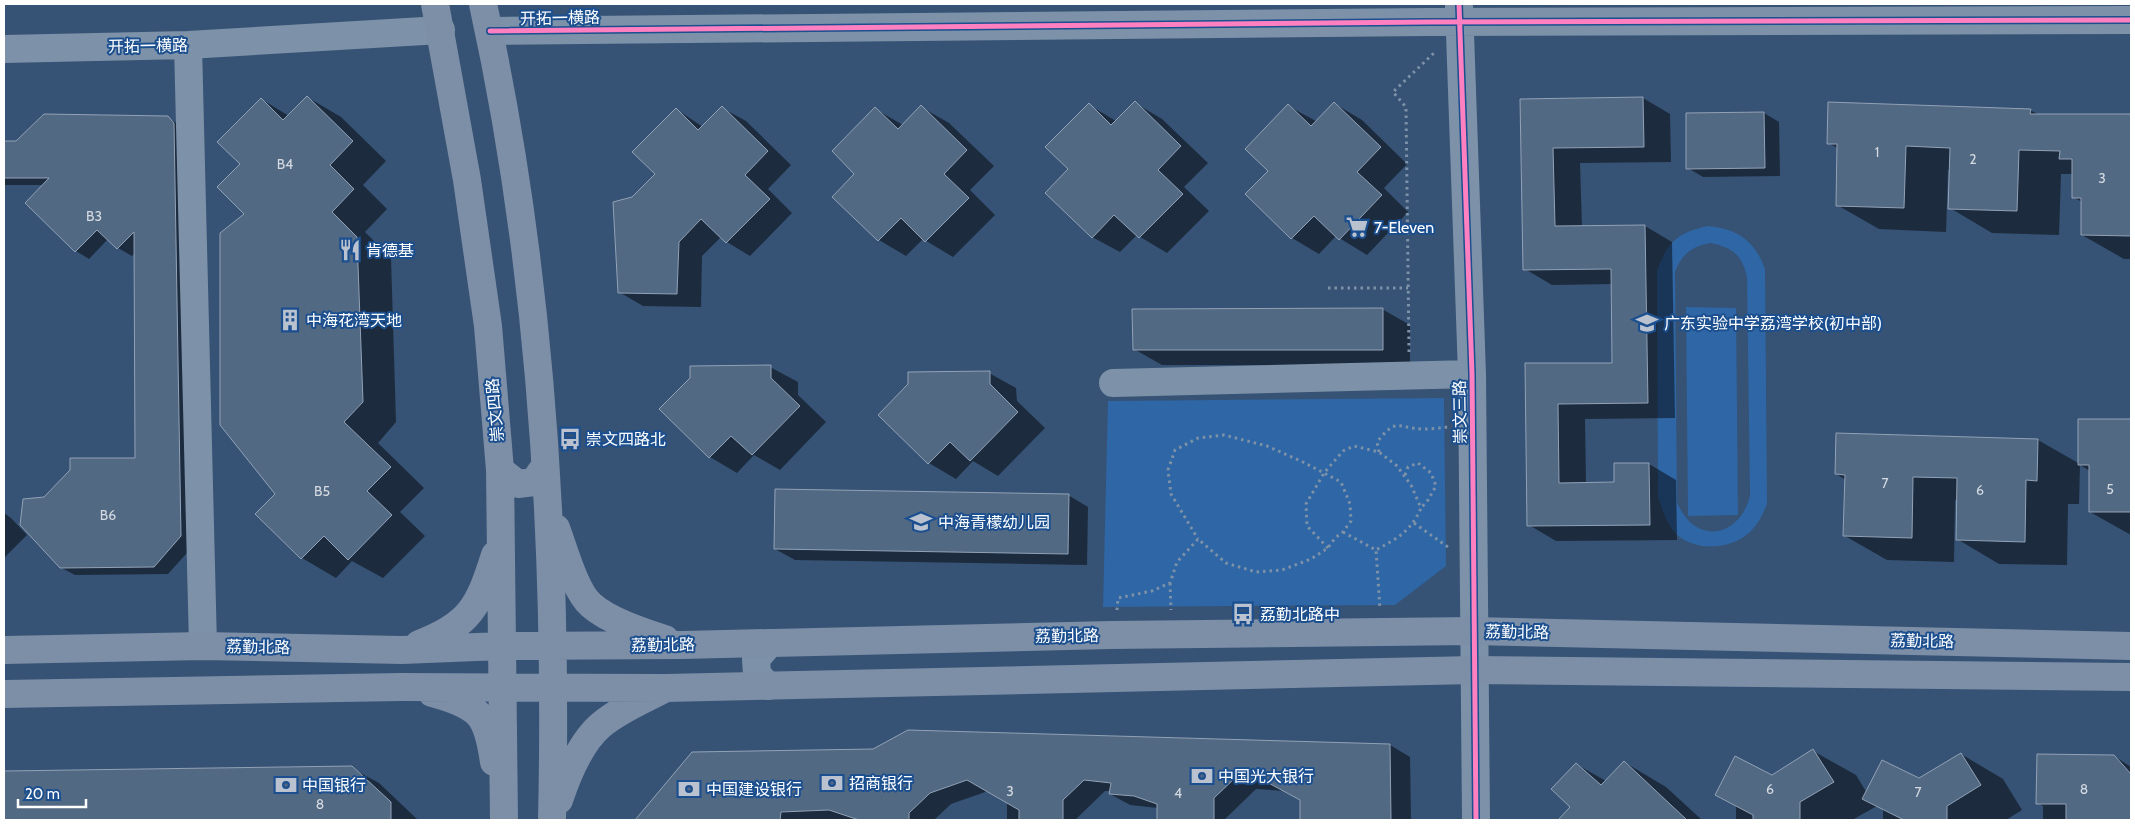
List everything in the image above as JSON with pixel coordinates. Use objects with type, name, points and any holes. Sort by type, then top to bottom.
[{"type":"main road","name":"崇文四路","points":[[435,4],[467,180],[488,326],[500,470],[504,820]]},
{"type":"main road","points":[[484,4],[511,150],[536,338],[547,501],[554,689],[552,820]]},
{"type":"main road","points":[[500,470],[518,484],[534,482],[545,466]]},
{"type":"main road","points":[[547,501],[575,581],[590,605],[621,623],[683,645]]},
{"type":"main road","points":[[402,650],[452,630],[473,610],[485,584],[501,537]]},
{"type":"main road","name":"荔勤北路","points":[[4,650],[203,646],[402,650],[502,646],[683,645],[1102,635],[1473,631],[2131,646]]},
{"type":"main road","name":"荔勤北路","points":[[4,694],[401,687],[666,688],[1474,670],[2131,677]]},
{"type":"main road","points":[[401,687],[446,696],[479,714],[491,742],[504,820]]},
{"type":"main road","points":[[552,820],[564,783],[576,757],[600,726],[630,706],[666,688]]},
{"type":"street","name":"开拓一横路","points":[[490,31],[1459,13],[2131,20]]},
{"type":"street","name":"崇文三路","points":[[1459,13],[1472,374],[1476,820]]},
{"type":"street","name":"开拓一横路","points":[[4,49],[188,45],[441,30]]},
{"type":"street","points":[[188,45],[203,646]]},
{"type":"street","points":[[1113,383],[1472,374]]},
{"type":"street","points":[[768,686],[757,674],[756,659],[770,643]]},
{"type":"path","points":[[1409,375],[1406,107],[1393,92],[1435,52]]},
{"type":"path","points":[[1328,288],[1408,288]]},
{"type":"path","points":[[1379,452],[1377,442],[1388,428],[1403,425],[1422,429],[1454,427]]},
{"type":"path","points":[[1224,435],[1267,446],[1303,462],[1341,482],[1350,504],[1351,521],[1343,532],[1335,538],[1328,548],[1311,559],[1282,570],[1256,572],[1226,563],[1198,538],[1171,494],[1168,470],[1175,450],[1198,438],[1224,435]]},
{"type":"path","points":[[1328,548],[1307,526],[1306,504],[1324,473],[1343,450],[1354,446],[1379,452],[1405,475],[1421,508]]},
{"type":"path","points":[[1376,550],[1395,539],[1414,523],[1421,508],[1436,486],[1431,473],[1418,463],[1408,467],[1405,475]]},
{"type":"path","points":[[1414,523],[1455,551]]},
{"type":"path","points":[[1343,532],[1376,550]]},
{"type":"path","points":[[1171,618],[1170,583],[1177,562],[1198,538]]},
{"type":"path","points":[[1376,550],[1380,616]]},
{"type":"path","points":[[1117,613],[1118,598],[1152,591],[1170,583]]},
{"type":"shaded area","points":[[1708,226],[1719,228],[1744,238],[1756,251],[1765,269],[1767,504],[1751,531],[1734,542],[1713,546],[1702,546],[1692,543],[1682,539],[1674,532],[1666,520],[1658,497],[1657,271],[1670,245],[1681,235]],"holes":[[[1711,243],[1731,250],[1742,263],[1747,277],[1750,496],[1744,510],[1736,521],[1727,528],[1716,531],[1705,530],[1694,525],[1685,516],[1677,502],[1675,272],[1681,260],[1688,252],[1698,246]]]},
{"type":"shaded area","points":[[1686,307],[1736,308],[1738,515],[1688,516]]},
{"type":"shaded area","points":[[1444,398],[1446,566],[1395,605],[1103,607],[1108,401]]},
{"type":"building","points":[[307,96],[353,141],[330,165],[354,189],[332,212],[357,237],[363,402],[344,422],[391,467],[367,491],[392,515],[348,560],[324,536],[301,559],[255,514],[275,494],[220,425],[220,233],[244,214],[217,187],[240,164],[217,142],[261,98],[283,120]]},
{"type":"building","points":[[1643,97],[1644,147],[1553,148],[1555,226],[1645,225],[1648,403],[1558,404],[1559,483],[1614,482],[1614,463],[1649,463],[1650,525],[1527,526],[1525,363],[1612,363],[1611,269],[1523,270],[1520,99]]},
{"type":"building","points":[[1135,101],[1181,146],[1158,170],[1183,194],[1139,238],[1114,215],[1092,238],[1045,193],[1068,169],[1045,147],[1089,103],[1111,125]]},
{"type":"building","points":[[1334,102],[1381,147],[1357,172],[1382,195],[1339,240],[1314,216],[1291,239],[1245,194],[1268,171],[1245,149],[1288,104],[1311,126]]},
{"type":"building","points":[[1828,102],[2031,109],[2030,114],[2131,114],[2131,236],[2081,235],[2081,198],[2072,198],[2072,159],[2059,159],[2060,151],[2019,150],[2017,211],[1948,209],[1950,148],[1906,146],[1904,208],[1836,206],[1837,144],[1827,144]]},
{"type":"building","points":[[921,105],[967,150],[944,174],[969,198],[925,242],[901,218],[878,241],[832,197],[854,174],[832,151],[875,107],[898,129]]},
{"type":"building","points":[[722,106],[768,151],[745,175],[770,199],[726,243],[701,219],[679,242],[677,294],[618,293],[613,202],[632,197],[655,174],[632,152],[676,108],[698,130]]},
{"type":"building","points":[[1764,112],[1765,168],[1686,169],[1686,113]]},
{"type":"building","points":[[44,114],[168,116],[174,123],[181,536],[154,567],[60,568],[20,525],[23,499],[44,497],[70,470],[70,458],[135,458],[134,232],[117,249],[97,230],[75,252],[25,203],[49,178],[4,178],[4,141],[16,141]]},
{"type":"building","points":[[1383,308],[1383,350],[1133,350],[1132,309]]},
{"type":"building","points":[[771,365],[771,378],[800,406],[752,455],[731,436],[709,458],[659,409],[690,378],[690,366]]},
{"type":"building","points":[[990,371],[990,384],[1018,412],[970,461],[950,442],[928,464],[878,415],[908,384],[908,372]]},
{"type":"building","points":[[2078,419],[2131,419],[2131,512],[2089,512],[2089,465],[2078,465]]},
{"type":"building","points":[[1836,433],[2038,439],[2037,481],[2026,480],[2025,542],[1956,540],[1957,478],[1913,477],[1912,538],[1843,536],[1845,475],[1835,474]]},
{"type":"building","name":"中海青檬幼儿园","points":[[775,489],[1069,494],[1068,554],[774,549]]},
{"type":"building","points":[[908,730],[1390,744],[1391,820],[1300,820],[1300,800],[1263,780],[1235,778],[1214,798],[1214,820],[1157,820],[1157,804],[1134,796],[1109,794],[1111,783],[1084,780],[1063,800],[1063,820],[1019,820],[1019,810],[967,780],[930,793],[909,813],[909,820],[859,820],[829,810],[781,812],[780,820],[635,820],[692,752],[873,749]]},
{"type":"building","points":[[1813,749],[1834,782],[1800,802],[1800,820],[1753,820],[1753,815],[1715,795],[1735,756],[1772,775]]},
{"type":"building","points":[[1961,753],[1981,785],[1947,806],[1947,820],[1904,820],[1862,799],[1882,760],[1919,778]]},
{"type":"building","points":[[2037,754],[2114,755],[2131,774],[2131,820],[2066,820],[2066,804],[2036,804]]},
{"type":"building","points":[[1624,761],[1687,820],[1558,820],[1570,807],[1551,789],[1576,763],[1601,785]]},
{"type":"building","points":[[352,766],[391,802],[391,820],[4,820],[4,771]]},
{"type":"cycle path","points":[[1459,4],[1472,374],[1476,820]]},
{"type":"cycle path","points":[[490,31],[1429,22],[2131,20]]},
{"type":"place","name":"7-Eleven","points":[[1357,227]]},
{"type":"place","name":"肯德基","points":[[350,250]]},
{"type":"place","name":"中海花湾天地","points":[[290,320]]},
{"type":"place","name":"广东实验中学荔湾学校(初中部)","points":[[1647,323]]},
{"type":"place","name":"崇文四路北","points":[[570,439]]},
{"type":"place","name":"中海青檬幼儿园","points":[[921,522]]},
{"type":"place","name":"荔勤北路中","points":[[1243,614]]},
{"type":"place","name":"中国光大银行","points":[[1202,776]]},
{"type":"place","name":"招商银行","points":[[832,783]]},
{"type":"place","name":"中国银行","points":[[286,785]]},
{"type":"place","name":"中国建设银行","points":[[689,789]]}]
